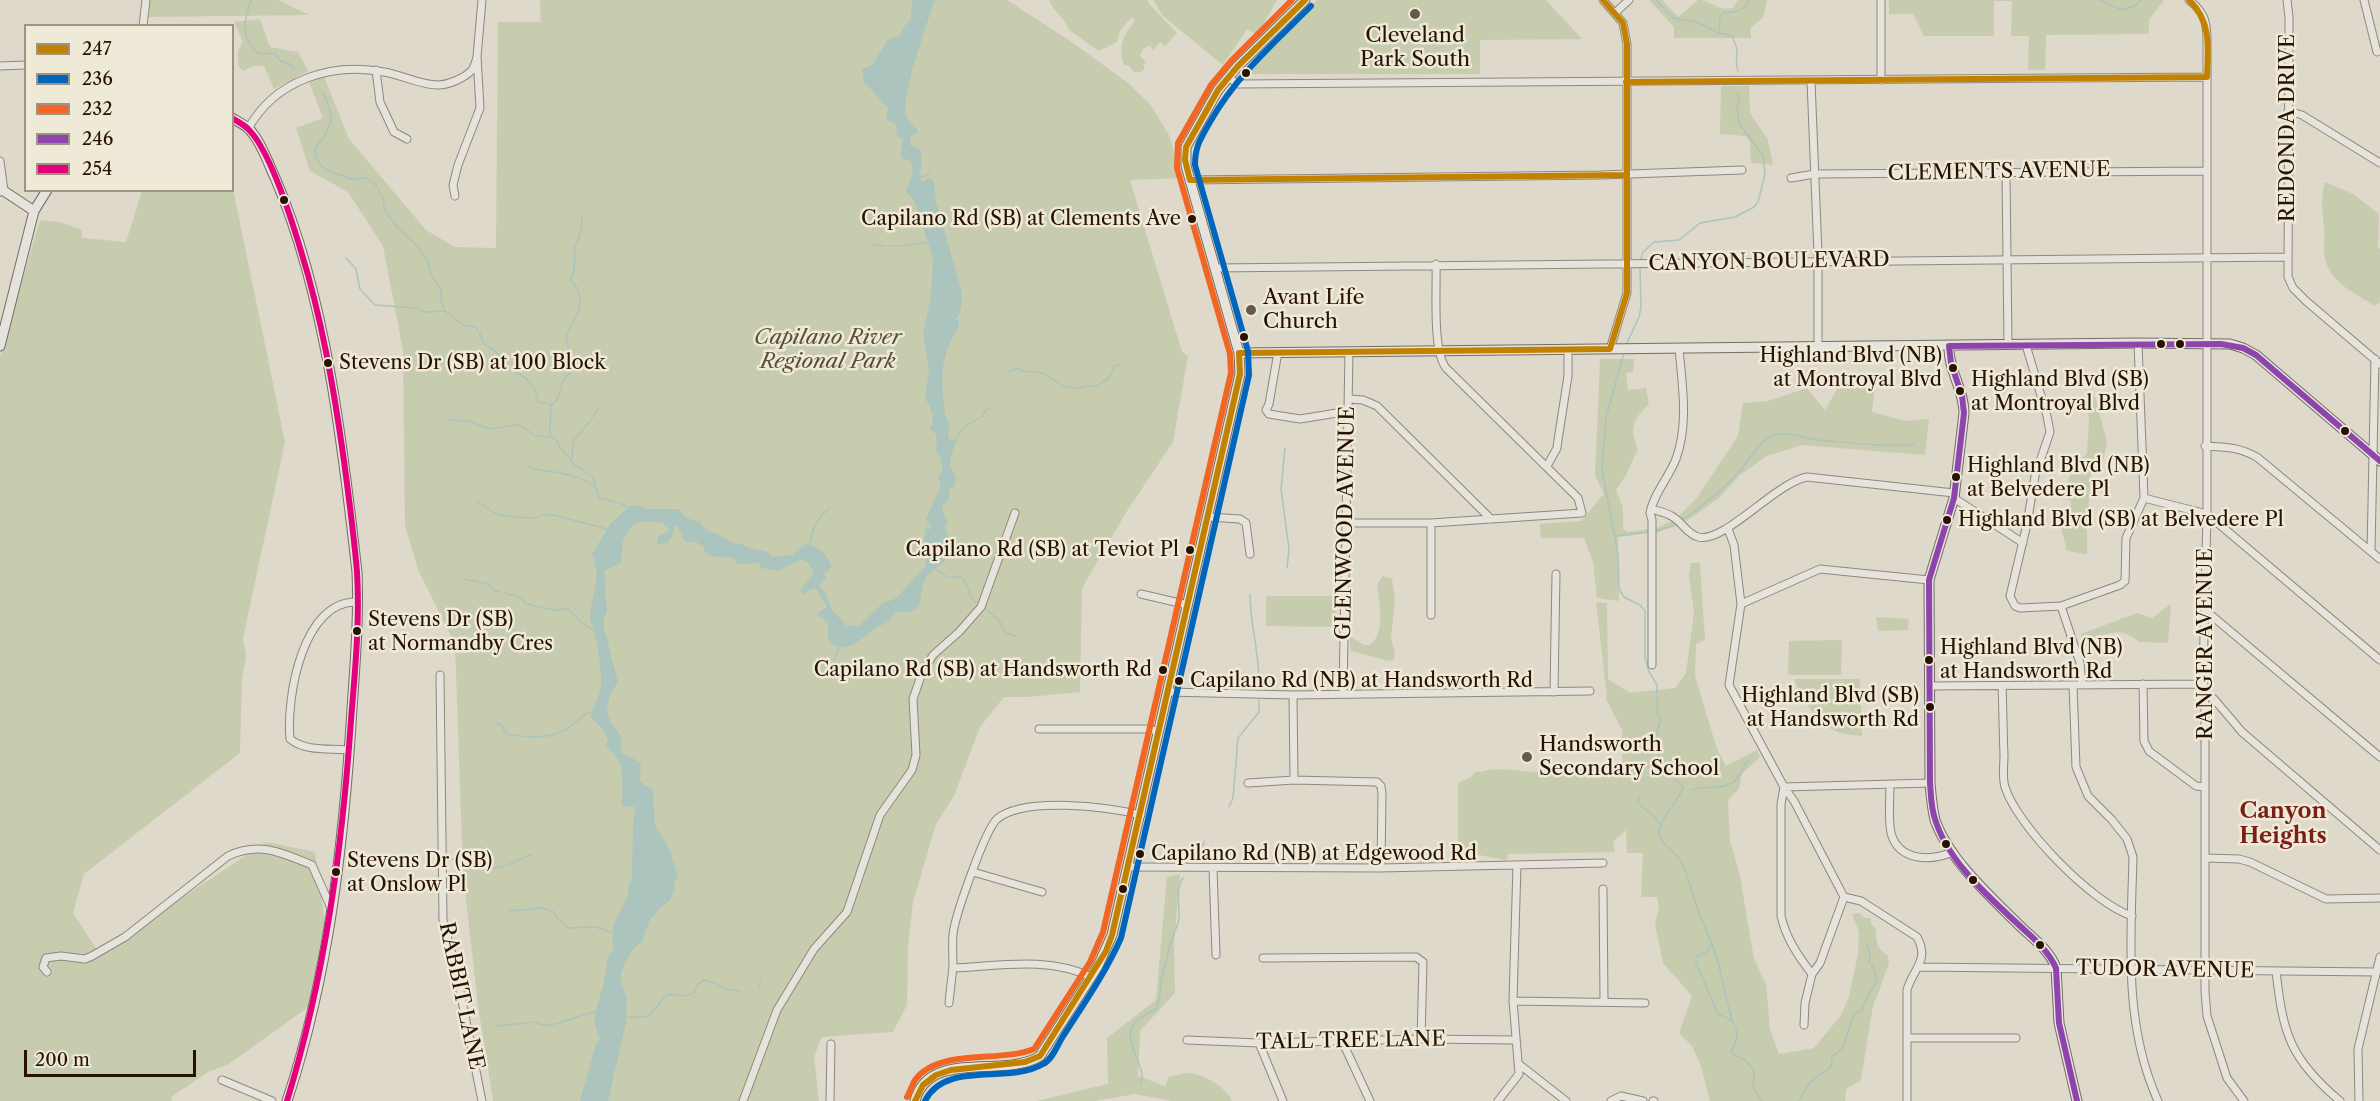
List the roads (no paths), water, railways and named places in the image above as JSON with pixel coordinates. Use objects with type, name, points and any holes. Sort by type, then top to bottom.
[{"type":"street","points":[[143,24],[146,0]]},
{"type":"street","points":[[454,196],[453,185],[458,165],[480,108],[477,57],[482,0]]},
{"type":"street","points":[[915,1101],[923,1085],[941,1072],[1018,1065],[1033,1061],[1040,1056],[1107,951],[1141,815],[1240,374],[1239,353],[1185,160],[1186,147],[1226,80],[1305,0]]},
{"type":"street","points":[[1604,0],[1626,30],[1627,293],[1610,349]]},
{"type":"street","points":[[1615,13],[1629,0]]},
{"type":"street","points":[[1881,0],[1881,80]]},
{"type":"street","name":"RANGER AVENUE","points":[[2189,0],[2200,10],[2206,20],[2204,684],[2207,1016],[2227,1078],[2244,1101]]},
{"type":"street","name":"REDONDA DRIVE","points":[[2287,0],[2289,17],[2288,277],[2293,288],[2377,361]]},
{"type":"street","points":[[2364,0],[2378,52]]},
{"type":"street","points":[[248,129],[263,106],[289,86],[316,74],[335,70],[376,70],[439,85],[454,81],[472,70],[477,57]]},
{"type":"street","points":[[0,66],[24,65]]},
{"type":"street","points":[[376,70],[380,102],[394,132],[407,139]]},
{"type":"street","points":[[1226,80],[1238,84],[2207,77]]},
{"type":"street","points":[[1811,81],[1818,261],[1818,347]]},
{"type":"street","points":[[2288,111],[2302,114],[2380,163]]},
{"type":"street","points":[[234,119],[248,129],[263,152],[285,201],[306,269],[327,360],[352,523],[358,602],[350,750],[331,909],[315,1002],[299,1066],[287,1101]]},
{"type":"street","points":[[0,161],[2,191],[34,211]]},
{"type":"street","points":[[1190,180],[1626,175],[1742,170]]},
{"type":"street","name":"CLEMENTS AVENUE","points":[[1791,178],[1815,174],[2207,171]]},
{"type":"street","points":[[2006,173],[2007,345]]},
{"type":"street","points":[[0,346],[34,211],[46,192]]},
{"type":"street","name":"CANYON BOULEVARD","points":[[1215,268],[2288,257]]},
{"type":"street","points":[[1347,523],[1431,523],[1582,513],[1578,498],[1446,368],[1440,359],[1436,264]]},
{"type":"street","points":[[2026,345],[2050,432],[2035,476],[2023,543],[2010,596],[2015,606],[2020,608],[2061,606],[2120,585],[2125,581],[2126,538],[2144,498],[2138,344]]},
{"type":"street","points":[[1239,353],[2230,344],[2252,352],[2380,460]]},
{"type":"street","points":[[1949,346],[1950,363],[1964,409],[1954,495],[1929,580],[1930,783],[1935,819],[1953,852],[1982,888],[2044,950],[2056,968],[2059,1023],[2077,1101]]},
{"type":"street","points":[[1652,665],[1651,509],[1680,444],[1684,406],[1679,348]]},
{"type":"street","points":[[1547,466],[1557,448],[1568,376],[1568,349]]},
{"type":"street","name":"GLENWOOD AVENUE","points":[[1343,694],[1349,351]]},
{"type":"street","points":[[1278,352],[1266,410],[1269,414],[1300,419],[1349,411]]},
{"type":"street","points":[[2371,551],[2371,453],[2377,361]]},
{"type":"street","points":[[1349,399],[1363,400],[1377,406],[1491,519]]},
{"type":"street","points":[[2205,446],[2232,447],[2258,458],[2380,559]]},
{"type":"street","points":[[1651,509],[1674,517],[1687,531],[1700,537],[1709,537],[1728,529],[1750,510],[1791,483],[1807,477],[1954,495],[2023,543]]},
{"type":"street","points":[[2144,498],[2206,514],[2380,660]]},
{"type":"street","points":[[743,1101],[777,1010],[814,949],[847,912],[880,815],[912,770],[916,755],[913,699],[922,674],[933,655],[959,632],[981,607],[1015,513]]},
{"type":"street","points":[[1208,517],[1240,519],[1246,523],[1250,554]]},
{"type":"street","points":[[1431,523],[1431,615]]},
{"type":"street","points":[[1728,529],[1734,545],[1741,604],[1729,685],[1784,787],[1794,801],[1844,897],[1820,963],[1812,974],[1805,1003],[1804,1025]]},
{"type":"street","points":[[1741,604],[1820,569],[1929,580]]},
{"type":"street","points":[[1554,692],[1556,574]]},
{"type":"street","points":[[1141,594],[1188,605]]},
{"type":"street","points":[[350,750],[314,748],[295,742],[290,739],[289,725],[296,672],[303,650],[314,629],[334,608],[343,603],[358,602]]},
{"type":"street","points":[[2061,606],[2080,663],[2082,685]]},
{"type":"street","points":[[2205,610],[2380,757]]},
{"type":"street","name":"RABBIT LANE","points":[[440,675],[443,920],[455,966],[482,1101]]},
{"type":"street","points":[[2143,684],[2144,741],[2149,751],[2196,786],[2205,787]]},
{"type":"street","points":[[1930,686],[2204,684]]},
{"type":"street","points":[[2073,685],[2076,767],[2088,796],[2127,839],[2133,857],[2132,1004],[2137,1036],[2158,1101]]},
{"type":"street","points":[[2002,686],[2004,785],[2013,806],[2040,843],[2094,894],[2120,913],[2132,916]]},
{"type":"street","points":[[1168,692],[1293,695],[1590,691]]},
{"type":"street","points":[[2205,694],[2214,699],[2242,732],[2380,849]]},
{"type":"street","points":[[1293,695],[1294,780]]},
{"type":"street","points":[[1039,729],[1150,729],[1158,732]]},
{"type":"street","points":[[1248,783],[1294,780],[1377,782],[1381,786],[1382,794],[1381,868]]},
{"type":"street","points":[[1784,787],[1890,786],[1930,783]]},
{"type":"street","points":[[1890,786],[1890,825],[1892,836],[1898,845],[1909,855],[1918,858],[1937,859],[1953,852]]},
{"type":"street","points":[[1784,787],[1781,810],[1781,916],[1785,933],[1812,974]]},
{"type":"street","points":[[949,1003],[953,968],[953,932],[983,841],[997,819],[1019,808],[1040,806],[1100,807],[1141,815]]},
{"type":"street","points":[[47,972],[43,967],[46,958],[61,956],[85,959],[92,956],[124,937],[228,856],[247,850],[261,848],[285,854],[312,865],[331,909]]},
{"type":"street","points":[[2206,858],[2239,859],[2250,862],[2325,898],[2380,898]]},
{"type":"street","points":[[1128,867],[1381,868],[1604,863]]},
{"type":"street","points":[[1498,1101],[1517,1077],[1520,1065],[1515,1040],[1513,1001],[1517,865]]},
{"type":"street","points":[[1213,868],[1216,955]]},
{"type":"street","points":[[973,872],[1041,892]]},
{"type":"street","points":[[1604,889],[1604,1001]]},
{"type":"street","points":[[1844,897],[1861,901],[1917,937],[1923,946],[1923,960],[1910,979],[1907,990],[1907,1101]]},
{"type":"street","points":[[1263,958],[1416,957],[1423,962],[1421,1039]]},
{"type":"street","points":[[2359,1101],[2358,1049],[2380,957]]},
{"type":"street","points":[[953,968],[1056,965],[1076,969],[1091,977]]},
{"type":"street","name":"TUDOR AVENUE","points":[[1918,967],[2376,972]]},
{"type":"street","points":[[2276,971],[2281,1016],[2288,1036],[2301,1061],[2340,1101]]},
{"type":"street","points":[[1513,1001],[1645,1003]]},
{"type":"street","points":[[1907,1038],[2016,1038]]},
{"type":"street","name":"TALL TREE LANE","points":[[1188,1040],[1259,1043],[1421,1039],[1515,1040]]},
{"type":"street","points":[[1343,1042],[1370,1101]]},
{"type":"street","points":[[1259,1043],[1283,1101]]},
{"type":"street","points":[[830,1101],[831,1044]]},
{"type":"street","points":[[1520,1065],[1566,1101]]},
{"type":"street","points":[[222,1080],[272,1101]]},
{"type":"street","points":[[1611,1101],[1621,1096],[1643,1101]]},
{"type":"water","points":[[913,0],[935,0],[907,92],[906,115],[917,129],[917,133],[911,136],[910,145],[920,149],[922,161],[919,179],[923,181],[929,178],[934,181],[936,201],[961,289],[962,303],[960,313],[955,320],[959,320],[959,326],[948,348],[942,378],[945,414],[949,424],[948,437],[956,441],[950,465],[956,478],[954,487],[950,489],[949,498],[942,507],[944,517],[948,522],[945,526],[950,543],[950,553],[946,560],[927,576],[920,602],[914,611],[896,612],[886,623],[860,640],[847,647],[840,647],[828,639],[828,623],[816,614],[827,607],[816,588],[809,590],[805,595],[801,592],[814,573],[809,564],[802,559],[778,571],[762,568],[758,563],[738,564],[733,558],[710,556],[706,554],[703,545],[697,542],[685,542],[677,526],[674,527],[668,543],[657,544],[658,536],[669,529],[663,521],[659,523],[641,522],[629,530],[623,544],[622,562],[604,571],[607,611],[604,628],[618,682],[610,694],[607,709],[610,721],[621,736],[621,752],[641,763],[640,781],[653,789],[655,825],[670,850],[678,878],[673,883],[675,888],[670,900],[649,921],[642,942],[634,948],[625,962],[620,978],[627,1000],[626,1023],[608,1101],[580,1101],[596,1044],[600,1040],[595,1019],[607,959],[614,948],[613,929],[632,878],[633,821],[636,809],[622,806],[623,782],[620,764],[606,744],[608,740],[604,731],[591,717],[601,682],[598,649],[590,620],[596,578],[592,554],[611,523],[629,507],[636,505],[649,509],[679,509],[686,518],[700,522],[707,531],[718,534],[734,544],[768,552],[773,557],[792,555],[807,543],[820,550],[829,559],[831,568],[824,574],[826,578],[819,586],[826,593],[831,609],[847,626],[860,625],[885,601],[896,598],[926,566],[924,537],[927,524],[929,531],[931,526],[926,519],[941,486],[938,477],[943,471],[940,457],[935,450],[936,435],[930,429],[933,421],[932,413],[925,398],[929,369],[923,335],[931,295],[933,259],[919,214],[912,197],[906,192],[913,171],[910,160],[904,160],[900,156],[903,139],[897,136],[896,125],[886,119],[888,108],[864,83],[862,68],[873,64],[887,41],[901,34],[911,19]]},
{"type":"waterway","points":[[251,0],[245,22],[248,41],[259,54],[275,53],[280,61],[290,64],[294,69]]},
{"type":"waterway","points":[[1656,0],[1673,18],[1697,22],[1719,33]]},
{"type":"waterway","points":[[1738,71],[1737,49],[1733,36],[1719,33],[1720,15],[1739,10],[1750,0]]},
{"type":"waterway","points":[[2100,0],[2122,10],[2135,6],[2141,0]]},
{"type":"waterway","points":[[322,91],[331,115],[326,134],[315,149],[317,159],[324,169],[351,179],[366,178],[375,184],[383,198],[385,211],[427,260],[432,277],[441,289],[441,301],[445,311],[463,325],[476,327],[483,343],[494,350],[511,369],[527,379],[535,389],[538,402],[551,404],[551,437],[557,440],[575,465],[593,477],[599,498],[620,503],[629,508]]},
{"type":"waterway","points":[[1641,259],[1643,252],[1654,242],[1679,240],[1700,223],[1735,217],[1754,207],[1758,202],[1765,174],[1763,156],[1739,123],[1737,94]]},
{"type":"waterway","points":[[920,178],[930,173]]},
{"type":"waterway","points":[[552,405],[558,398],[563,380],[572,367],[566,336],[579,311],[580,298],[571,280],[582,217]]},
{"type":"waterway","points":[[875,217],[884,220],[892,219]]},
{"type":"waterway","points":[[897,220],[923,220]]},
{"type":"waterway","points":[[898,246],[930,242]]},
{"type":"waterway","points":[[873,245],[885,246]]},
{"type":"waterway","points":[[890,246],[895,246]]},
{"type":"waterway","points":[[346,258],[356,269],[360,289],[375,305],[417,308],[424,312],[445,311]]},
{"type":"waterway","points":[[1626,345],[1639,317],[1641,307],[1640,268]]},
{"type":"waterway","points":[[762,326],[766,329]]},
{"type":"waterway","points":[[768,331],[785,345],[785,363]]},
{"type":"waterway","points":[[1624,353],[1606,417],[1602,470],[1618,554],[1619,589],[1624,597],[1640,605],[1645,611],[1645,657],[1649,672],[1657,685],[1657,712],[1661,719],[1657,731],[1659,765],[1672,774],[1683,787],[1660,826],[1660,836],[1682,863],[1716,954],[1737,1032],[1737,1039],[1731,1053],[1746,1061],[1752,1068],[1753,1088],[1762,1101]]},
{"type":"waterway","points":[[1008,372],[1018,368],[1023,371],[1043,373],[1062,386],[1077,388],[1096,386],[1109,378],[1115,366],[1120,364]]},
{"type":"waterway","points":[[955,442],[966,425],[983,416],[986,409],[993,408]]},
{"type":"waterway","points":[[593,417],[598,409]]},
{"type":"waterway","points":[[449,420],[468,421],[491,429],[522,426],[535,436],[551,437]]},
{"type":"waterway","points":[[572,460],[573,442],[591,420]]},
{"type":"waterway","points":[[1681,521],[1724,487],[1761,444],[1777,434],[1880,445],[1914,444]]},
{"type":"waterway","points":[[1285,448],[1281,489],[1289,549],[1287,568]]},
{"type":"waterway","points":[[527,466],[572,476],[595,486]]},
{"type":"waterway","points":[[475,502],[500,515],[537,517]]},
{"type":"waterway","points":[[810,543],[816,524],[829,509]]},
{"type":"waterway","points":[[541,515],[554,515],[607,529]]},
{"type":"waterway","points":[[1656,531],[1676,525]]},
{"type":"waterway","points":[[1616,536],[1648,532]]},
{"type":"waterway","points":[[934,568],[947,577],[960,577],[964,580],[972,599],[976,602]]},
{"type":"waterway","points":[[464,579],[488,584],[493,590],[500,592]]},
{"type":"waterway","points":[[505,593],[521,598],[525,603],[543,608],[568,609],[583,624],[595,631]]},
{"type":"waterway","points":[[1250,594],[1259,686]]},
{"type":"waterway","points":[[986,609],[1000,622],[1006,633],[1016,636]]},
{"type":"waterway","points":[[831,679],[834,661],[840,646]]},
{"type":"waterway","points":[[1229,807],[1233,798],[1238,738],[1259,712],[1259,700]]},
{"type":"waterway","points":[[497,723],[502,726],[506,734],[528,737],[543,736],[565,730],[584,715],[592,712]]},
{"type":"waterway","points":[[1692,790],[1731,784],[1749,760]]},
{"type":"waterway","points":[[1640,798],[1637,803],[1654,816],[1661,825]]},
{"type":"waterway","points":[[1197,859],[1204,842]]},
{"type":"waterway","points":[[447,858],[495,868],[531,855]]},
{"type":"waterway","points":[[1140,1085],[1141,1070],[1130,1034],[1136,1021],[1157,1008],[1163,972],[1179,918],[1179,890],[1183,878]]},
{"type":"waterway","points":[[509,911],[542,908],[554,912],[568,928],[595,927],[612,932]]},
{"type":"waterway","points":[[1799,1101],[1810,1082],[1831,1067],[1832,1057],[1843,1047],[1854,1014],[1861,1011],[1877,981],[1873,966],[1869,963],[1870,954],[1867,943]]},
{"type":"waterway","points":[[1710,944],[1708,951],[1696,957],[1696,963],[1718,1014],[1731,1020]]},
{"type":"waterway","points":[[759,988],[762,978]]},
{"type":"waterway","points":[[625,1017],[650,1015],[667,994],[683,996],[694,993],[698,984],[705,980],[718,984],[724,989],[740,991]]},
{"type":"waterway","points":[[530,1022],[547,1025],[597,1012]]},
{"type":"waterway","points":[[496,1026],[527,1023]]},
{"type":"place","name":"Cleveland Park South","points":[[1415,14]]},
{"type":"place","name":"Capilano Rd (SB) at Clements Ave","points":[[1192,219]]},
{"type":"place","name":"Avant Life Church","points":[[1251,310]]},
{"type":"place","name":"Stevens Dr (SB) at 100 Block","points":[[328,363]]},
{"type":"place","name":"Highland Blvd (NB) at Montroyal Blvd","points":[[1953,368]]},
{"type":"place","name":"Highland Blvd (SB) at Montroyal Blvd","points":[[1960,391]]},
{"type":"place","name":"Highland Blvd (NB) at Belvedere Pl","points":[[1956,477]]},
{"type":"place","name":"Highland Blvd (SB) at Belvedere Pl","points":[[1947,520]]},
{"type":"place","name":"Capilano Rd (SB) at Teviot Pl","points":[[1190,550]]},
{"type":"place","name":"Stevens Dr (SB) at Normandby Cres","points":[[357,631]]},
{"type":"place","name":"Highland Blvd (NB) at Handsworth Rd","points":[[1929,660]]},
{"type":"place","name":"Capilano Rd (SB) at Handsworth Rd","points":[[1163,670]]},
{"type":"place","name":"Capilano Rd (NB) at Handsworth Rd","points":[[1179,681]]},
{"type":"place","name":"Highland Blvd (SB) at Handsworth Rd","points":[[1930,707]]},
{"type":"place","name":"Handsworth Secondary School","points":[[1527,757]]},
{"type":"place","name":"Capilano Rd (NB) at Edgewood Rd","points":[[1140,854]]},
{"type":"place","name":"Stevens Dr (SB) at Onslow Pl","points":[[336,872]]},
{"type":"district","name":"Canyon Heights","points":[[2283,824]]},
{"type":"park label","name":"Capilano River Regional Park","points":[[828,350]]}]
